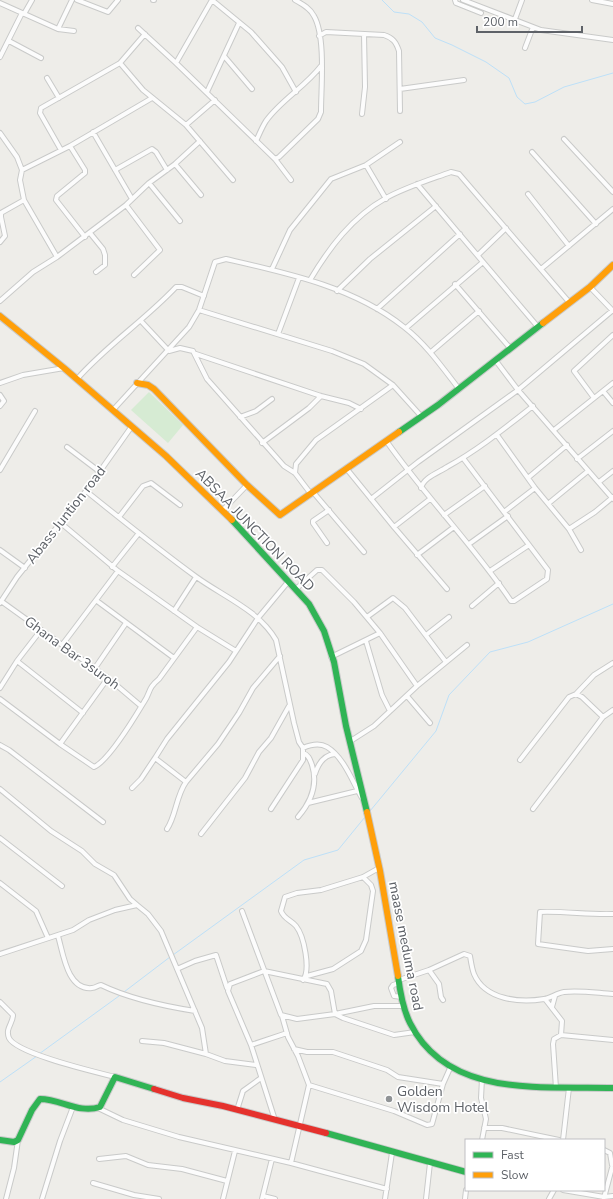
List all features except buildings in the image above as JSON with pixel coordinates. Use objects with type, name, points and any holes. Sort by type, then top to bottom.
[{"type":"street","points":[[0,57],[32,0]]},
{"type":"street","points":[[58,29],[72,0]]},
{"type":"street","points":[[77,0],[108,12],[118,0]]},
{"type":"street","points":[[176,63],[212,0],[251,32],[282,68],[296,92]]},
{"type":"street","points":[[275,159],[279,157],[320,116],[322,65],[319,36],[314,16],[309,9],[295,0]]},
{"type":"street","points":[[455,0],[456,3],[481,13]]},
{"type":"street","points":[[463,0],[544,31],[558,31],[613,40]]},
{"type":"street","points":[[515,19],[522,0]]},
{"type":"street","points":[[592,0],[613,4]]},
{"type":"street","points":[[0,3],[58,29],[74,31]]},
{"type":"street","points":[[207,92],[240,23]]},
{"type":"street","points":[[525,48],[533,27]]},
{"type":"street","points":[[138,28],[207,92],[275,159],[291,180]]},
{"type":"street","points":[[319,36],[326,32],[384,35],[390,37],[396,43],[399,51],[400,111]]},
{"type":"street","points":[[62,150],[40,112],[41,108],[120,63],[145,34]]},
{"type":"street","points":[[362,114],[365,87],[364,34]]},
{"type":"street","points":[[8,41],[41,58]]},
{"type":"street","points":[[224,56],[252,89]]},
{"type":"street","points":[[120,63],[152,98],[186,125],[233,180]]},
{"type":"street","points":[[256,141],[268,118],[322,65]]},
{"type":"street","points":[[47,78],[59,98]]},
{"type":"street","points":[[400,89],[464,80]]},
{"type":"street","points":[[22,170],[70,146],[152,98]]},
{"type":"street","points":[[186,125],[215,100]]},
{"type":"street","points":[[0,132],[17,157],[22,170],[20,180],[24,200],[57,257]]},
{"type":"street","points":[[92,132],[132,199]]},
{"type":"street","points":[[564,140],[613,192]]},
{"type":"street","points":[[0,301],[34,272],[85,237],[126,205],[149,183],[175,164],[200,141]]},
{"type":"street","points":[[272,270],[290,230],[332,179],[366,165],[400,142]]},
{"type":"street","points":[[70,146],[85,170],[85,173],[57,196],[56,200],[85,237]]},
{"type":"street","points":[[115,170],[152,149],[156,152],[167,170]]},
{"type":"street","points":[[532,152],[596,224]]},
{"type":"street","points":[[175,164],[201,195]]},
{"type":"street","points":[[366,165],[386,198]]},
{"type":"street","points":[[310,280],[324,256],[347,229],[359,218],[386,198],[417,184],[451,172],[455,172],[459,174],[569,302]]},
{"type":"street","points":[[149,183],[180,221]]},
{"type":"street","points":[[417,184],[538,327]]},
{"type":"street","points":[[528,194],[569,246]]},
{"type":"street","points":[[0,242],[5,236],[1,217],[2,214],[24,200]]},
{"type":"street","points":[[126,205],[160,250],[134,275]]},
{"type":"street","points":[[337,291],[370,259],[436,206]]},
{"type":"street","points":[[541,268],[613,209]]},
{"type":"street","points":[[478,255],[506,228]]},
{"type":"street","points":[[90,233],[105,255],[105,265],[96,272]]},
{"type":"street","points":[[377,309],[460,234]]},
{"type":"street","points":[[113,410],[189,327],[199,310],[215,262],[220,259],[226,259],[310,280],[365,301],[406,328],[431,352],[459,389]]},
{"type":"street","points":[[406,328],[455,284],[483,262]]},
{"type":"street","points":[[137,383],[148,385],[154,389],[247,485],[279,515],[346,468],[387,442],[459,389],[590,287],[613,265]]},
{"type":"street","points":[[278,334],[299,278]]},
{"type":"street","points":[[455,284],[510,348]]},
{"type":"street","points":[[77,379],[106,350],[141,321],[176,287],[182,287],[204,296]]},
{"type":"street","points":[[371,499],[418,462],[518,390],[613,311],[590,287]]},
{"type":"street","points":[[199,310],[332,351],[364,364],[393,385],[421,416]]},
{"type":"street","points":[[431,352],[479,311]]},
{"type":"street","name":"ABSAA JUNCTION ROAD","points":[[0,316],[132,426],[223,510],[296,589],[320,619],[324,628],[331,657],[349,742],[367,814]]},
{"type":"street","points":[[141,321],[169,350]]},
{"type":"street","points":[[594,398],[574,370],[613,335]]},
{"type":"street","points":[[169,350],[186,348],[196,354],[321,396],[349,403],[360,409]]},
{"type":"street","points":[[196,354],[207,379],[262,443],[284,466],[295,473],[329,510],[364,552]]},
{"type":"street","points":[[496,361],[518,390],[567,445],[577,459],[613,497],[569,529]]},
{"type":"street","points":[[0,383],[23,375],[64,368]]},
{"type":"street","points":[[554,430],[613,383]]},
{"type":"street","points":[[295,473],[296,464],[316,440],[393,385]]},
{"type":"street","points":[[603,391],[613,403]]},
{"type":"street","points":[[0,395],[4,400],[0,406]]},
{"type":"street","points":[[262,443],[309,408],[321,396]]},
{"type":"street","points":[[240,417],[256,412],[272,399]]},
{"type":"street","points":[[421,488],[424,481],[429,477],[464,458],[497,435],[533,406]]},
{"type":"street","points":[[0,470],[35,411]]},
{"type":"street","name":"Abass Juntion road","points":[[1,602],[25,568],[62,524],[132,426]]},
{"type":"street","points":[[577,459],[613,431]]},
{"type":"street","points":[[497,435],[529,477],[535,488],[549,503],[569,529],[581,550]]},
{"type":"street","points":[[387,442],[430,500],[469,544],[511,601],[514,601],[547,579],[549,574],[548,570],[464,458]]},
{"type":"street","points":[[529,477],[567,445]]},
{"type":"street","points":[[67,447],[100,472]]},
{"type":"street","points":[[346,468],[394,527],[448,589]]},
{"type":"street","points":[[549,503],[588,471]]},
{"type":"street","points":[[599,482],[613,471]]},
{"type":"street","points":[[119,517],[143,486],[151,483],[180,506]]},
{"type":"street","points":[[223,510],[247,485]]},
{"type":"street","points":[[444,515],[485,486]]},
{"type":"street","points":[[469,544],[535,488]]},
{"type":"street","points":[[86,491],[196,577],[258,618],[273,634],[280,656],[299,742],[303,748],[303,760],[271,809]]},
{"type":"street","points":[[394,527],[430,500]]},
{"type":"street","points":[[327,543],[313,523],[313,520],[329,510]]},
{"type":"street","points":[[62,524],[112,567],[197,627],[236,651]]},
{"type":"street","points":[[418,555],[454,527]]},
{"type":"street","points":[[112,567],[139,533]]},
{"type":"street","points":[[490,571],[529,544]]},
{"type":"street","points":[[0,550],[25,568]]},
{"type":"street","points":[[296,589],[317,570],[322,570],[367,617],[418,686]]},
{"type":"street","points":[[62,645],[97,601],[118,571]]},
{"type":"street","points":[[174,611],[196,577]]},
{"type":"street","points":[[132,788],[141,779],[167,739],[236,651],[258,618],[288,582]]},
{"type":"street","points":[[472,606],[499,583]]},
{"type":"street","points":[[367,617],[393,598],[405,608],[446,662]]},
{"type":"street","points":[[97,601],[174,658]]},
{"type":"street","name":"Ghana Bar 3suroh","points":[[1,602],[95,668],[141,706]]},
{"type":"street","points":[[426,635],[449,617]]},
{"type":"street","points":[[95,668],[126,623]]},
{"type":"street","points":[[0,699],[92,767],[97,766],[124,734],[151,686],[159,679],[197,627]]},
{"type":"street","points":[[0,688],[17,661],[41,630]]},
{"type":"street","points":[[331,657],[380,633]]},
{"type":"street","points":[[366,641],[382,695],[390,711]]},
{"type":"street","points":[[349,742],[374,726],[418,686],[467,645]]},
{"type":"street","points":[[167,829],[186,782],[218,744],[239,713],[253,688],[280,656]]},
{"type":"street","points":[[17,661],[83,713]]},
{"type":"street","points":[[520,760],[569,697],[576,694],[594,675],[613,663]]},
{"type":"street","points":[[60,744],[108,678]]},
{"type":"street","points":[[576,694],[582,697],[603,717]]},
{"type":"street","points":[[407,696],[430,723]]},
{"type":"street","points":[[201,834],[242,782],[259,752],[271,738],[290,705]]},
{"type":"street","points":[[533,809],[603,717],[613,710]]},
{"type":"street","points":[[0,745],[9,750],[103,822]]},
{"type":"street","points":[[303,748],[320,745],[326,746],[335,754],[365,804]]},
{"type":"street","points":[[303,753],[309,758],[315,774]]},
{"type":"street","points":[[298,817],[308,803],[312,793],[315,774],[320,763],[326,756],[335,754]]},
{"type":"street","points":[[155,758],[186,782]]},
{"type":"street","points":[[0,789],[51,831],[82,851],[100,867],[114,875],[130,899],[148,914],[156,924],[172,957],[202,1028],[206,1054]]},
{"type":"street","points":[[308,803],[358,791]]},
{"type":"street","name":"maase meduma road","points":[[367,814],[379,868],[402,997],[404,1006],[415,1032],[434,1053],[451,1066],[468,1075],[482,1079],[517,1086],[613,1088]]},
{"type":"street","points":[[0,838],[62,886]]},
{"type":"street","points":[[307,976],[306,956],[300,932],[295,925],[282,915],[281,911],[285,897],[289,894],[321,890],[363,877],[379,868]]},
{"type":"street","points":[[303,980],[307,976],[333,969],[363,949],[366,940],[373,891],[369,882],[363,877]]},
{"type":"street","points":[[0,883],[36,911],[48,938]]},
{"type":"street","points":[[0,954],[58,936],[73,930],[93,918],[115,910],[137,905]]},
{"type":"street","points":[[242,911],[278,1010],[282,1016],[287,1033],[309,1085],[291,1163]]},
{"type":"street","points":[[613,914],[559,911],[540,912],[538,944],[588,951],[613,949]]},
{"type":"street","points":[[58,936],[71,977],[79,984],[92,988],[101,985],[121,994],[195,1011]]},
{"type":"street","points":[[399,981],[467,954],[470,956],[474,974],[482,986],[499,996],[519,1001],[545,999],[564,992],[613,994]]},
{"type":"street","points":[[177,969],[195,961],[216,955],[227,988],[251,1046],[275,1120]]},
{"type":"street","points":[[429,970],[439,984],[441,997],[443,1000]]},
{"type":"street","points":[[227,988],[230,984],[264,971],[327,984],[331,991],[335,1014]]},
{"type":"street","points":[[552,1007],[555,996]]},
{"type":"street","points":[[545,999],[562,1021],[561,1035]]},
{"type":"street","points":[[0,1002],[13,1015],[8,1028],[10,1040],[25,1050],[80,1069],[115,1077],[183,1098],[237,1110],[465,1172]]},
{"type":"street","points":[[282,1016],[297,1019],[335,1014],[374,1006],[404,1006]]},
{"type":"street","points":[[335,1014],[394,1035],[415,1032]]},
{"type":"street","points":[[251,1046],[287,1033]]},
{"type":"street","points":[[556,1088],[553,1044],[554,1039],[561,1035],[613,1040]]},
{"type":"street","points":[[142,1041],[164,1044],[206,1054],[225,1061],[256,1065]]},
{"type":"street","points":[[294,1049],[307,1052],[333,1052],[387,1070],[398,1077],[443,1084]]},
{"type":"street","points":[[309,1085],[394,1112],[427,1125],[432,1124],[443,1084],[451,1066]]},
{"type":"street","points":[[6,1199],[14,1168],[18,1140],[32,1110],[40,1099],[48,1099],[74,1107],[91,1110],[98,1108],[103,1104],[115,1077]]},
{"type":"street","points":[[237,1110],[243,1091],[261,1078]]},
{"type":"street","points":[[482,1079],[480,1092],[485,1112],[482,1139]]},
{"type":"street","points":[[563,1139],[570,1088]]},
{"type":"street","points":[[42,1199],[60,1141],[74,1107]]},
{"type":"street","points":[[98,1108],[122,1120],[235,1151],[291,1163],[387,1189]]},
{"type":"street","points":[[484,1128],[502,1128],[554,1139]]},
{"type":"street","points":[[0,1140],[14,1142],[18,1140]]},
{"type":"street","points":[[604,1198],[612,1165],[610,1153],[605,1150]]},
{"type":"street","points":[[223,1199],[235,1151]]},
{"type":"street","points":[[385,1199],[392,1153]]},
{"type":"street","points":[[99,1159],[126,1156],[148,1165],[182,1169],[228,1181]]},
{"type":"street","points":[[272,1159],[262,1197],[275,1199]]},
{"type":"street","points":[[426,1199],[430,1163]]},
{"type":"street","points":[[92,1183],[134,1195],[159,1199]]},
{"type":"street","points":[[568,1191],[604,1198],[613,1196]]},
{"type":"green space","points":[[149,392],[183,425],[168,443],[131,410]]},
{"type":"waterway","points":[[382,0],[394,12],[409,14],[422,22],[435,38],[486,62],[509,78],[517,97],[525,104],[535,102],[564,87],[613,73]]},
{"type":"waterway","points":[[370,811],[436,731],[449,695],[490,652],[528,642],[613,604]]},
{"type":"waterway","points":[[173,955],[304,860],[338,850],[365,817]]},
{"type":"waterway","points":[[124,992],[170,957]]},
{"type":"waterway","points":[[39,1054],[119,996]]},
{"type":"waterway","points":[[0,1082],[37,1056]]},
{"type":"traffic: fast","points":[[399,432],[438,405],[543,323]]},
{"type":"traffic: fast","points":[[232,520],[309,604],[324,631],[334,662],[346,726],[367,812]]},
{"type":"traffic: fast","points":[[398,976],[405,1012],[410,1023],[427,1048],[448,1065],[472,1076],[500,1083],[528,1087],[613,1088]]},
{"type":"traffic: fast","points":[[0,1140],[14,1142],[18,1140],[32,1110],[40,1099],[55,1101],[77,1108],[92,1109],[100,1107],[115,1077],[154,1089]]},
{"type":"traffic: fast","points":[[326,1133],[465,1172]]},
{"type":"traffic: slow","points":[[543,323],[590,287],[613,265]]},
{"type":"traffic: slow","points":[[0,316],[64,368],[166,456],[232,520]]},
{"type":"traffic: slow","points":[[137,383],[148,385],[154,389],[247,485],[280,515],[399,432]]},
{"type":"traffic: slow","points":[[367,812],[380,871],[398,976]]},
{"type":"traffic: jam","points":[[154,1089],[183,1098],[223,1106],[326,1133]]},
{"type":"place","name":"Golden Wisdom Hotel","points":[[389,1099]]}]
